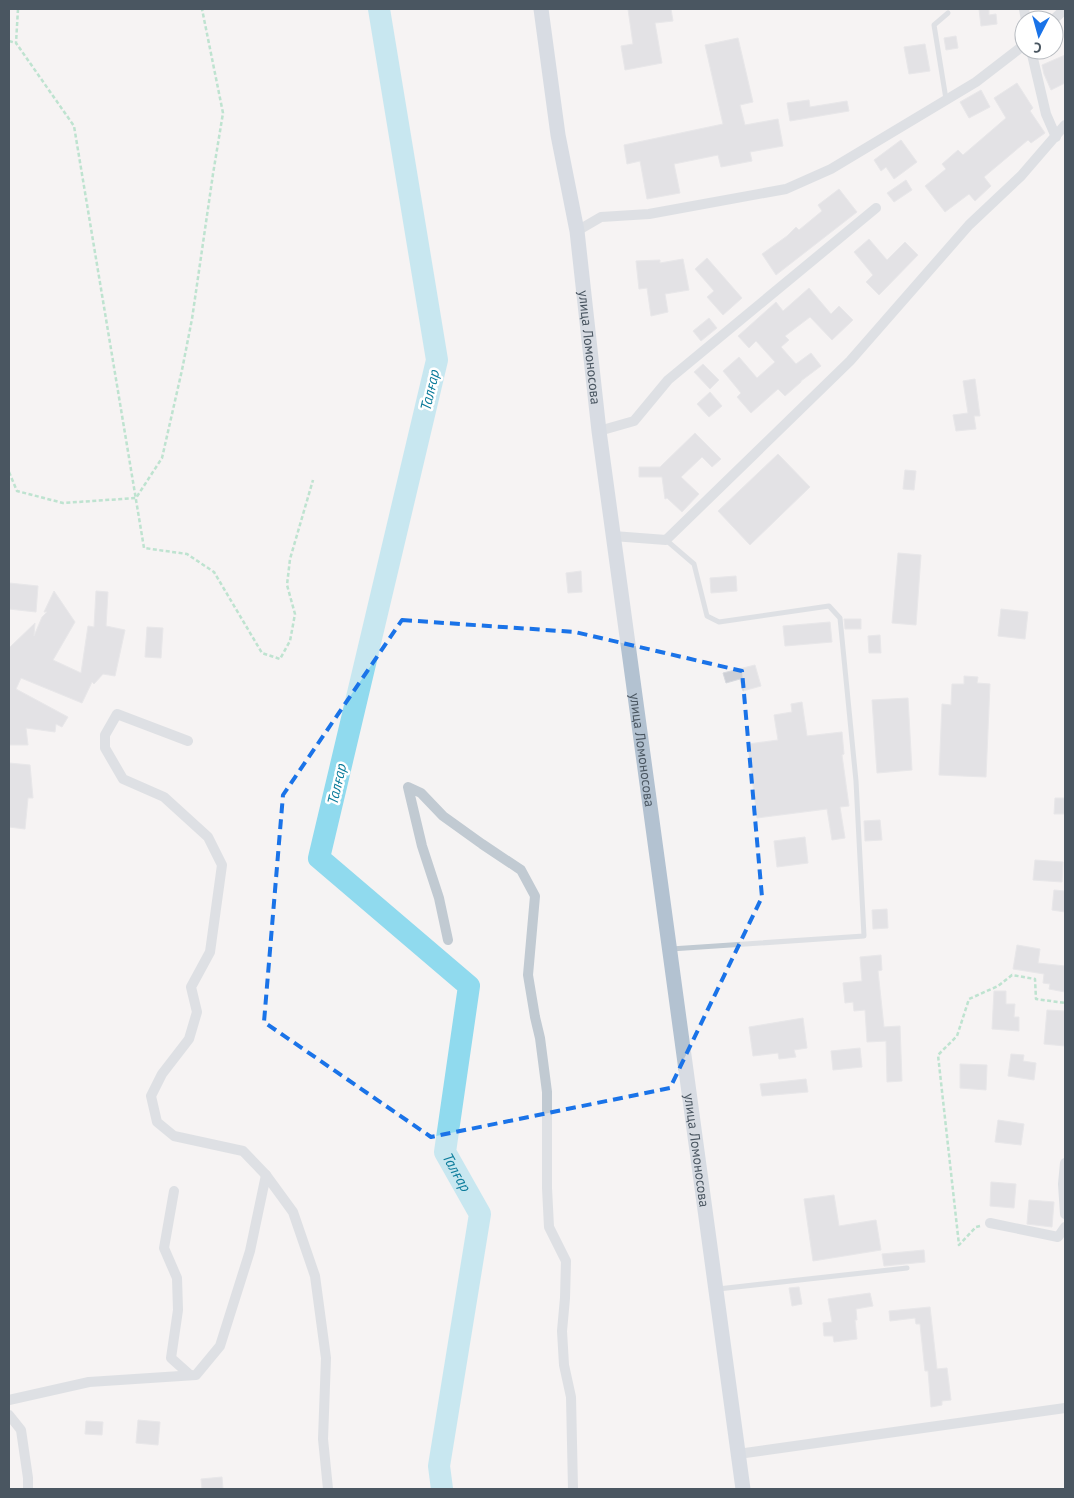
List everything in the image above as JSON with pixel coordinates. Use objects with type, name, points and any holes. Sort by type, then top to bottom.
[{"type":"main road","name":"улица Ломоносова","points":[[541,9],[558,135],[577,231],[599,431],[742,1489]]},
{"type":"street","points":[[577,231],[601,217],[649,214],[786,189],[831,169],[976,82],[1014,53]]},
{"type":"street","points":[[1033,60],[1046,114],[1056,137]]},
{"type":"street","points":[[613,536],[666,540],[850,360],[968,225],[1021,176],[1065,125]]},
{"type":"street","points":[[599,431],[634,421],[668,380],[876,208]]},
{"type":"street","points":[[188,741],[117,714],[105,735],[105,748],[123,779],[164,798],[208,837],[222,865],[210,952],[191,987],[197,1012],[189,1039],[162,1074],[151,1096],[157,1122],[174,1136],[243,1151],[266,1175],[292,1212],[315,1276],[326,1358],[323,1440],[328,1489]]},
{"type":"street","points":[[448,940],[439,898],[422,846],[408,788],[421,793],[443,816],[521,870],[535,896],[528,975],[540,1038],[547,1092],[549,1227],[566,1261],[562,1331],[564,1365],[571,1397],[573,1489]]},
{"type":"street","points":[[1065,1163],[1063,1184],[1065,1214]]},
{"type":"street","points":[[9,1400],[89,1382],[196,1375],[220,1346],[250,1251],[266,1175]]},
{"type":"street","points":[[174,1191],[164,1248],[177,1278],[178,1310],[171,1358],[190,1375]]},
{"type":"street","points":[[990,1223],[1058,1237],[1065,1227]]},
{"type":"street","points":[[738,1454],[1065,1408]]},
{"type":"street","points":[[9,1415],[22,1430],[28,1489]]},
{"type":"lane","points":[[946,100],[934,25],[948,13]]},
{"type":"lane","points":[[666,540],[694,564],[707,616],[719,622],[829,606],[840,618],[856,780],[864,936],[669,950]]},
{"type":"lane","points":[[715,1289],[906,1268]]},
{"type":"path","points":[[16,44],[18,9]]},
{"type":"path","points":[[136,498],[162,458],[180,380],[192,320],[213,174],[224,113],[202,9]]},
{"type":"path","points":[[9,41],[16,44],[74,126],[144,548],[187,554],[214,572],[262,653],[280,659],[290,641],[295,614],[287,585],[290,559],[313,480]]},
{"type":"path","points":[[9,472],[18,491],[63,503],[136,498]]},
{"type":"path","points":[[990,1223],[976,1227],[959,1245],[938,1055],[957,1036],[969,999],[998,986],[1012,975],[1035,979],[1036,999],[1065,1003]]},
{"type":"highlighted area","points":[[402,620],[575,632],[742,671],[762,897],[670,1088],[431,1137],[264,1022],[283,795]]},
{"type":"building","points":[[628,9],[671,9],[673,21],[655,23],[662,63],[625,70],[621,46],[633,44]]},
{"type":"building","points":[[979,9],[989,9],[989,15],[996,14],[997,24],[981,26]]},
{"type":"building","points":[[956,36],[958,48],[946,50],[944,38]]},
{"type":"building","points":[[738,38],[753,102],[740,105],[745,125],[778,119],[783,146],[750,152],[752,161],[721,167],[718,155],[674,164],[680,193],[647,199],[640,161],[627,164],[624,145],[723,124],[705,45]]},
{"type":"building","points":[[925,44],[930,71],[909,74],[904,47]]},
{"type":"building","points":[[1064,55],[1065,83],[1051,90],[1042,65],[1054,60],[1064,60]]},
{"type":"building","points":[[1017,83],[1033,108],[1030,111],[1045,133],[1031,143],[1028,140],[984,177],[991,186],[975,201],[969,194],[945,212],[925,186],[946,169],[942,164],[958,150],[963,155],[1006,118],[994,98]]},
{"type":"building","points":[[981,90],[990,107],[969,118],[960,102]]},
{"type":"building","points":[[809,100],[810,107],[847,101],[849,111],[790,121],[787,103]]},
{"type":"building","points":[[901,140],[917,162],[894,179],[886,167],[881,171],[874,160]]},
{"type":"building","points":[[906,180],[912,190],[894,202],[887,193]]},
{"type":"building","points":[[839,189],[857,212],[776,275],[762,254],[796,227],[799,230],[822,211],[818,205]]},
{"type":"building","points":[[869,239],[887,260],[905,242],[918,255],[879,295],[866,282],[873,275],[854,252]]},
{"type":"building","points":[[707,258],[742,298],[723,315],[707,297],[714,291],[695,269]]},
{"type":"building","points":[[683,259],[689,290],[665,294],[668,312],[651,316],[647,288],[639,289],[636,261],[660,260],[660,263]]},
{"type":"building","points":[[809,288],[831,314],[839,306],[853,320],[832,340],[810,317],[785,336],[789,340],[781,347],[796,364],[811,353],[821,366],[785,396],[778,389],[751,413],[737,397],[741,393],[723,371],[739,357],[757,378],[775,362],[756,341],[749,348],[738,336],[776,302],[783,311]]},
{"type":"building","points":[[709,318],[717,328],[701,341],[693,331]]},
{"type":"building","points":[[703,364],[719,380],[710,389],[694,372]]},
{"type":"building","points":[[975,379],[980,416],[974,416],[976,429],[956,431],[953,415],[968,413],[963,381]]},
{"type":"building","points":[[710,392],[722,406],[709,417],[697,404]]},
{"type":"building","points":[[695,433],[721,459],[712,467],[702,457],[681,477],[699,494],[682,512],[667,498],[665,499],[662,477],[639,477],[639,467],[660,467]]},
{"type":"building","points":[[778,454],[810,487],[750,545],[718,511]]},
{"type":"building","points":[[905,470],[916,471],[914,490],[903,489]]},
{"type":"building","points":[[898,553],[921,555],[916,625],[892,623]]},
{"type":"building","points":[[581,571],[582,592],[568,593],[566,573]]},
{"type":"building","points":[[736,576],[737,591],[711,593],[710,578]]},
{"type":"building","points":[[9,583],[38,586],[36,612],[9,609]]},
{"type":"building","points":[[54,591],[75,622],[53,660],[81,673],[88,626],[94,627],[96,591],[108,592],[106,626],[125,630],[115,676],[103,674],[94,684],[92,682],[82,703],[21,678],[16,689],[68,717],[62,727],[56,724],[55,732],[26,728],[28,745],[9,745],[9,648],[35,623],[34,636],[42,617],[47,612],[44,612]]},
{"type":"building","points":[[1001,609],[1028,612],[1025,639],[998,636]]},
{"type":"building","points":[[844,619],[861,619],[861,629],[845,629]]},
{"type":"building","points":[[830,622],[832,642],[785,646],[783,626]]},
{"type":"building","points":[[147,627],[163,628],[161,658],[145,657]]},
{"type":"building","points":[[880,635],[881,653],[869,653],[868,636]]},
{"type":"building","points":[[755,665],[761,686],[743,691],[740,679],[726,683],[723,673]]},
{"type":"building","points":[[964,676],[978,677],[977,683],[990,684],[986,777],[939,775],[942,704],[951,705],[952,684],[964,684]]},
{"type":"building","points":[[908,698],[912,770],[877,773],[872,700]]},
{"type":"building","points":[[802,702],[807,736],[842,732],[844,754],[842,755],[849,806],[840,807],[845,838],[832,840],[827,809],[757,818],[748,744],[778,740],[774,715],[792,712],[791,704]]},
{"type":"building","points":[[9,763],[30,765],[33,798],[28,798],[25,829],[9,827]]},
{"type":"building","points":[[1055,798],[1065,798],[1065,814],[1054,814]]},
{"type":"building","points":[[880,820],[882,840],[865,841],[864,821]]},
{"type":"building","points":[[805,837],[808,863],[777,867],[774,841]]},
{"type":"building","points":[[1035,860],[1063,862],[1062,882],[1033,880]]},
{"type":"building","points":[[1054,890],[1065,891],[1065,912],[1052,910]]},
{"type":"building","points":[[887,909],[888,928],[873,929],[872,910]]},
{"type":"building","points":[[1017,945],[1040,949],[1038,963],[1065,966],[1065,992],[1049,989],[1050,984],[1043,983],[1044,974],[1013,969]]},
{"type":"building","points":[[881,955],[882,970],[878,971],[884,1027],[900,1026],[902,1081],[887,1082],[886,1041],[867,1042],[865,1010],[854,1011],[853,1002],[845,1003],[843,983],[862,981],[860,957]]},
{"type":"building","points":[[994,991],[1006,991],[1006,1004],[1015,1004],[1014,1017],[1019,1017],[1019,1031],[992,1029]]},
{"type":"building","points":[[1047,1010],[1065,1011],[1065,1046],[1044,1044]]},
{"type":"building","points":[[803,1018],[807,1048],[794,1050],[796,1057],[779,1059],[778,1053],[753,1056],[749,1027]]},
{"type":"building","points":[[860,1048],[862,1067],[833,1070],[831,1051]]},
{"type":"building","points":[[1011,1054],[1024,1055],[1023,1061],[1036,1063],[1034,1080],[1008,1076]]},
{"type":"building","points":[[960,1064],[987,1065],[986,1090],[960,1088]]},
{"type":"building","points":[[806,1079],[808,1092],[762,1096],[760,1084]]},
{"type":"building","points":[[998,1120],[1024,1124],[1021,1145],[995,1142]]},
{"type":"building","points":[[991,1182],[1016,1184],[1014,1208],[990,1206]]},
{"type":"building","points":[[834,1195],[839,1226],[876,1220],[881,1250],[813,1261],[804,1199]]},
{"type":"building","points":[[1029,1200],[1054,1202],[1052,1227],[1027,1224]]},
{"type":"building","points":[[924,1250],[925,1262],[884,1266],[882,1254]]},
{"type":"building","points":[[799,1287],[802,1304],[792,1306],[789,1288]]},
{"type":"building","points":[[870,1293],[873,1306],[856,1309],[857,1339],[834,1342],[833,1336],[824,1336],[823,1323],[832,1322],[828,1299]]},
{"type":"building","points":[[930,1307],[937,1369],[947,1368],[951,1400],[942,1401],[942,1405],[931,1407],[928,1371],[925,1371],[920,1324],[916,1324],[915,1318],[890,1321],[889,1311]]},
{"type":"building","points":[[138,1420],[160,1422],[158,1445],[136,1443]]},
{"type":"building","points":[[86,1421],[103,1422],[102,1435],[85,1434]]},
{"type":"building","points":[[222,1477],[223,1489],[202,1489],[201,1479]]},
{"type":"waterway","name":"Талғар","points":[[379,9],[437,360],[319,858],[469,986],[445,1152],[480,1214],[439,1466],[442,1489]]}]
